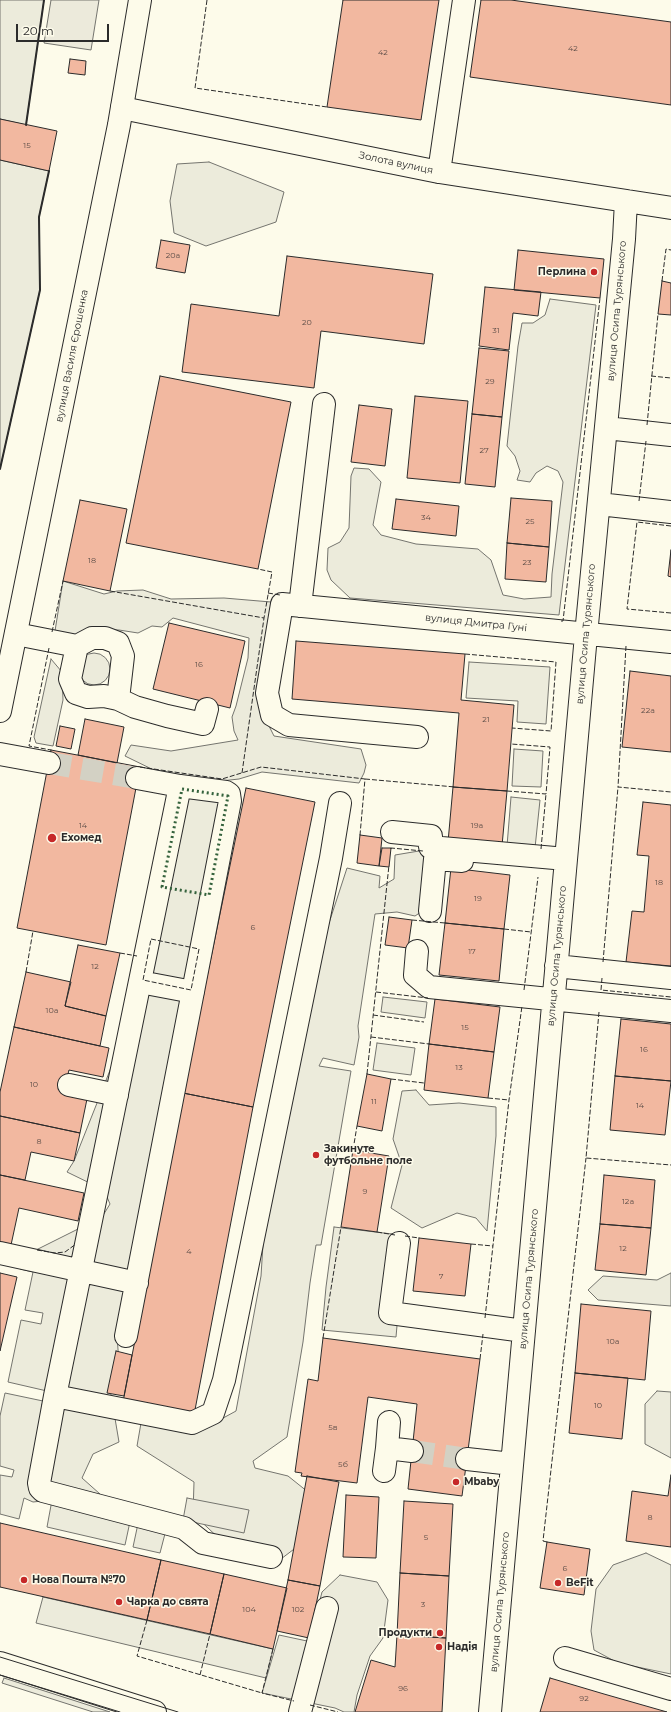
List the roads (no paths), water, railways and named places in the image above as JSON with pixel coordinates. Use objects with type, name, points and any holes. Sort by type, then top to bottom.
[{"type":"street","name":"вулиця Василя Єрошенка","points":[[0,711],[122,108],[140,0]]},
{"type":"street","points":[[439,172],[464,0]]},
{"type":"street","name":"Золота вулиця","points":[[122,108],[439,172],[671,208]]},
{"type":"street","name":"вулиця Осипа Турянського","points":[[490,1712],[565,864],[624,239],[626,201]]},
{"type":"street","points":[[324,404],[291,605],[267,693],[272,715],[289,725],[417,737]]},
{"type":"street","points":[[606,428],[671,435]]},
{"type":"street","points":[[598,504],[671,512]]},
{"type":"street","name":"вулиця Дмитра Гуні","points":[[291,605],[671,642]]},
{"type":"street","points":[[16,634],[77,646],[92,638],[105,638],[118,643],[123,656],[118,699]]},
{"type":"street","points":[[77,646],[70,679],[76,693],[88,697],[104,696],[118,699],[135,707],[204,724],[207,709]]},
{"type":"street","points":[[0,754],[49,763]]},
{"type":"street","points":[[126,1336],[230,798],[229,794],[222,792],[137,778]]},
{"type":"street","points":[[180,786],[55,1396],[39,1479],[40,1488],[43,1491],[184,1528],[203,1543],[271,1557]]},
{"type":"street","points":[[55,1396],[192,1423],[213,1413],[224,1380],[311,955],[340,803]]},
{"type":"street","points":[[392,832],[431,836],[430,847],[565,864]]},
{"type":"street","points":[[430,911],[435,859],[565,864]]},
{"type":"street","points":[[417,951],[415,975],[429,987],[671,1011]]},
{"type":"street","points":[[556,966],[671,978]]},
{"type":"street","points":[[140,982],[193,992]]},
{"type":"street","points":[[69,1085],[117,1095]]},
{"type":"street","points":[[399,1242],[390,1313],[524,1331]]},
{"type":"street","points":[[0,1253],[137,1283]]},
{"type":"street","points":[[384,1471],[389,1422]]},
{"type":"street","points":[[387,1448],[412,1451]]},
{"type":"street","points":[[467,1458],[512,1464]]},
{"type":"street","points":[[300,1712],[327,1608]]},
{"type":"street","points":[[565,1658],[671,1689]]},
{"type":"street","points":[[0,1663],[155,1712]]},
{"type":"tunnel","points":[[49,763],[137,778]]},
{"type":"tunnel","points":[[412,1451],[467,1459]]},
{"type":"tram line","points":[[0,1657],[178,1712]]},
{"type":"tram line","points":[[0,1675],[120,1712]]},
{"type":"place","name":"Перлина","points":[[594,272]]},
{"type":"place","name":"Ехомед","points":[[52,838]]},
{"type":"place","name":"Закинуте футбольне поле","points":[[316,1155]]},
{"type":"place","name":"Mbaby","points":[[456,1482]]},
{"type":"place","name":"Нова Пошта №70","points":[[24,1580]]},
{"type":"place","name":"BeFit","points":[[558,1583]]},
{"type":"place","name":"Чарка до свята","points":[[119,1602]]},
{"type":"place","name":"Продукти","points":[[440,1633]]},
{"type":"place","name":"Надія","points":[[439,1647]]}]
